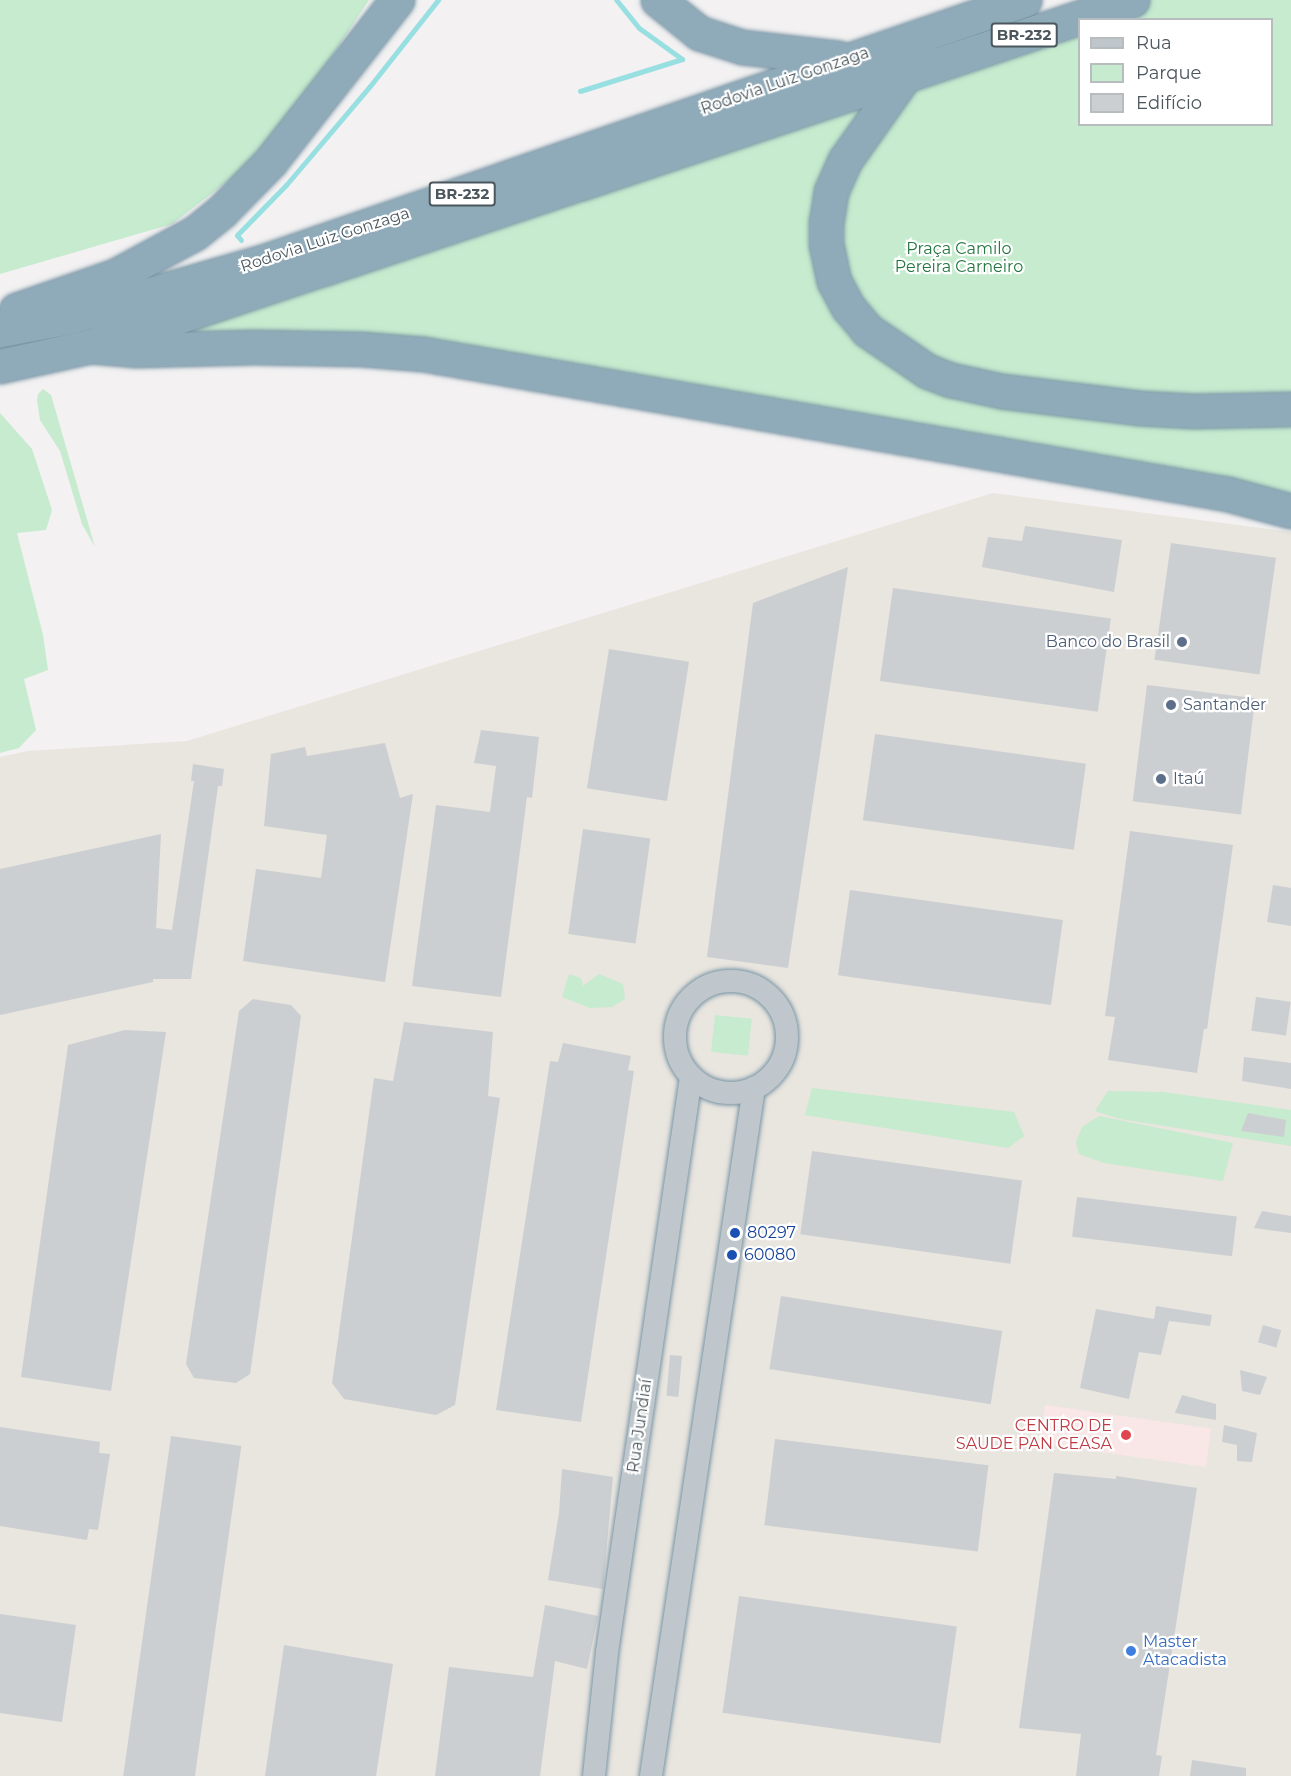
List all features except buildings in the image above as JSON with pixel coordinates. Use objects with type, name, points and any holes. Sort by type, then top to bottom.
[{"type":"highway","points":[[0,315],[115,276],[195,233],[223,210],[270,162],[397,0]]},
{"type":"highway","points":[[658,0],[699,33],[742,46],[849,58]]},
{"type":"highway","name":"Rodovia Luiz Gonzaga","points":[[0,330],[70,317],[265,261],[849,58],[1024,0]]},
{"type":"highway","name":"BR-232","points":[[911,72],[1132,0]]},
{"type":"highway","points":[[911,72],[845,160],[831,192],[826,222],[826,244],[834,281],[848,307],[867,330],[927,371],[951,380],[1001,391],[1139,408],[1194,411],[1291,409]]},
{"type":"highway","name":"Rodovia Luiz Gonzaga","points":[[0,366],[90,346],[911,72]]},
{"type":"highway","points":[[90,346],[137,350],[254,347],[361,348],[423,354],[1228,494],[1291,511]]},
{"type":"street","points":[[737,982],[756,987],[771,998],[782,1014],[786,1027],[786,1048],[779,1067],[770,1077],[754,1088],[737,1093],[721,1092],[705,1087],[691,1077],[676,1051],[675,1034],[678,1018],[686,1003],[700,990],[718,983],[737,982]]},
{"type":"street","name":"Rua Jundiaí","points":[[594,1776],[607,1653],[691,1077]]},
{"type":"street","points":[[651,1776],[754,1088]]},
{"type":"shaded area","points":[[993,493],[1291,532],[1291,1776],[0,1776],[0,757],[28,751],[187,741]]},
{"type":"shaded area","name":"CENTRO DE SAUDE PAN CEASA","points":[[1045,1405],[1211,1428],[1206,1467],[1040,1444]]},
{"type":"green space","points":[[0,0],[369,0],[271,148],[172,224],[0,274]]},
{"type":"green space","name":"Praça Camilo Pereira Carneiro","points":[[1084,0],[1291,0],[1291,501],[668,389],[124,346]]},
{"type":"green space","points":[[43,389],[51,395],[95,547],[82,524],[60,451],[40,420],[37,400],[38,394]]},
{"type":"green space","points":[[0,413],[32,449],[52,510],[46,530],[17,533],[43,635],[48,670],[24,679],[36,730],[19,748],[0,753]]},
{"type":"green space","points":[[569,974],[581,978],[583,986],[599,974],[623,984],[625,999],[612,1007],[590,1008],[562,997]]},
{"type":"green space","points":[[715,1015],[752,1019],[748,1056],[711,1052]]},
{"type":"green space","points":[[812,1088],[1014,1112],[1024,1136],[1008,1148],[805,1115]]},
{"type":"green space","points":[[1108,1091],[1163,1092],[1291,1110],[1291,1146],[1120,1119],[1095,1111]]},
{"type":"green space","points":[[1099,1116],[1233,1143],[1223,1181],[1104,1163],[1079,1154],[1076,1142],[1082,1127]]},
{"type":"waterway","points":[[241,240],[237,235],[286,185],[370,86],[438,0]]},
{"type":"waterway","points":[[580,91],[682,59],[639,28],[616,0]]},
{"type":"place","name":"Banco do Brasil","points":[[1182,642]]},
{"type":"place","name":"Santander","points":[[1171,705]]},
{"type":"place","name":"Itaú","points":[[1161,779]]},
{"type":"place","name":"80297","points":[[735,1233]]},
{"type":"place","name":"60080","points":[[732,1255]]},
{"type":"place","name":"CENTRO DE SAUDE PAN CEASA","points":[[1126,1435]]},
{"type":"place","name":"Master Atacadista","points":[[1131,1651]]}]
